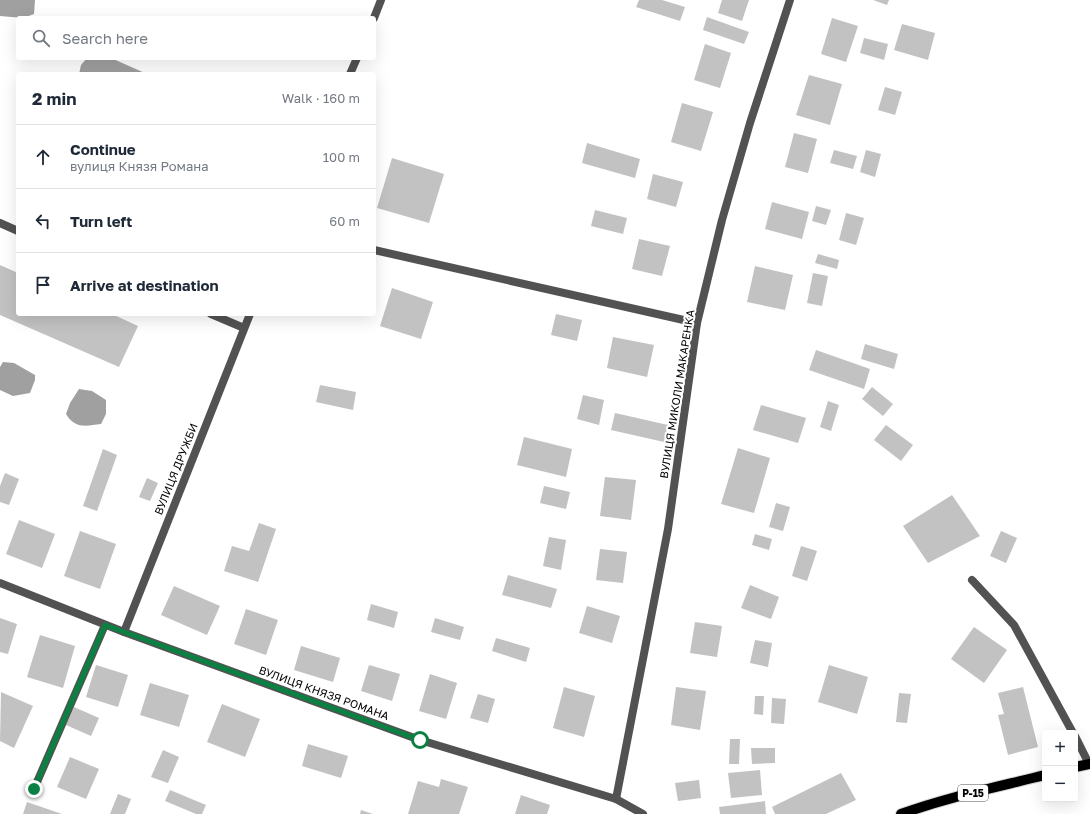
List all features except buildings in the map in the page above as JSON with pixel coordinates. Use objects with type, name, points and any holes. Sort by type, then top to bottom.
[{"type":"main road","points":[[1078,767],[1090,764]]},
{"type":"main road","name":"Р-15","points":[[901,814],[960,796],[1042,776]]},
{"type":"street","points":[[375,16],[381,0]]},
{"type":"street","name":"ВУЛИЦЯ МИКОЛИ МАКАРЕНКА","points":[[616,799],[668,529],[697,323],[722,220],[750,123],[790,0]]},
{"type":"street","points":[[351,72],[355,60]]},
{"type":"street","points":[[0,223],[16,230]]},
{"type":"street","points":[[376,250],[697,323]]},
{"type":"street","points":[[216,316],[244,328]]},
{"type":"street","name":"ВУЛИЦЯ ДРУЖБИ","points":[[124,632],[249,316]]},
{"type":"street","points":[[972,580],[1014,625],[1072,730]]},
{"type":"street","name":"ВУЛИЦЯ КНЯЗЯ РОМАНА","points":[[0,583],[105,625],[420,740],[616,799],[643,814]]},
{"type":"street","points":[[34,789],[105,625]]},
{"type":"street","points":[[1078,742],[1090,764]]},
{"type":"shaded area","points":[[0,0],[35,0],[34,14],[28,16],[16,16],[16,17],[0,16]]},
{"type":"shaded area","points":[[85,60],[116,60],[142,72],[79,72],[81,65]]},
{"type":"shaded area","points":[[3,362],[14,363],[35,375],[35,380],[30,393],[13,396],[0,390],[0,367]]},
{"type":"shaded area","points":[[79,389],[92,391],[106,400],[106,414],[101,424],[86,426],[77,424],[69,419],[66,414],[70,403]]},
{"type":"route","points":[[34,789],[105,625],[420,740]]}]
